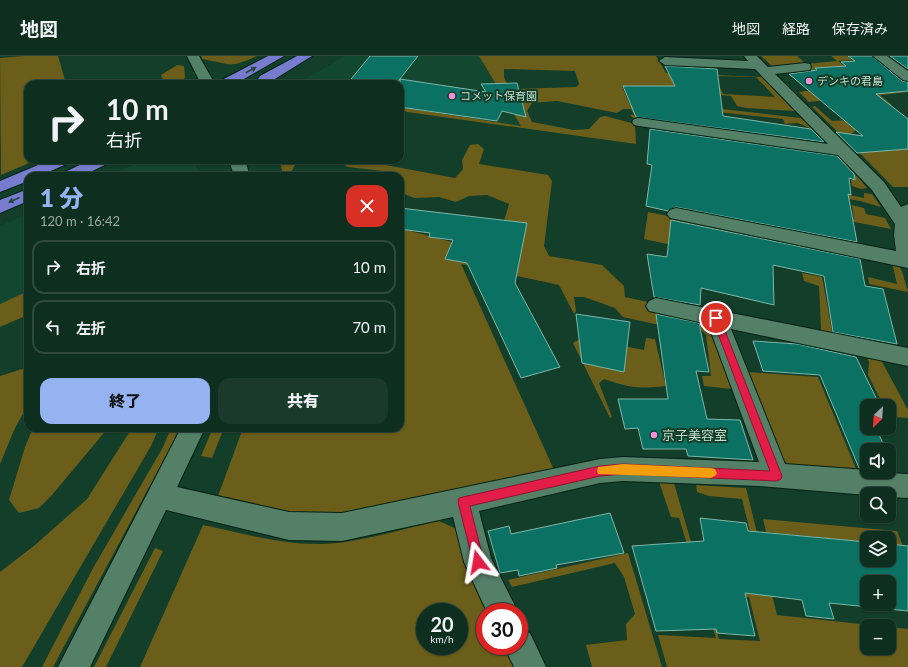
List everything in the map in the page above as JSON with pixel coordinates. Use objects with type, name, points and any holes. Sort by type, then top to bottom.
[{"type":"highway","points":[[233,80],[278,56]]},
{"type":"highway","points":[[262,80],[306,56]]},
{"type":"highway","points":[[35,172],[54,164]]},
{"type":"highway","points":[[78,172],[94,164]]},
{"type":"highway","points":[[0,187],[24,177]]},
{"type":"highway","points":[[0,207],[24,196]]},
{"type":"street","points":[[194,56],[206,80]]},
{"type":"street","points":[[879,56],[908,77]]},
{"type":"street","points":[[665,61],[804,67]]},
{"type":"street","points":[[676,214],[908,260],[905,227],[878,186],[758,64]]},
{"type":"street","points":[[639,122],[845,151]]},
{"type":"street","points":[[656,306],[908,357]]},
{"type":"street","points":[[716,318],[777,476]]},
{"type":"street","points":[[74,667],[191,432]]},
{"type":"street","points":[[160,496],[289,526],[342,527],[463,502],[600,471],[623,469],[777,476],[908,486]]},
{"type":"street","points":[[463,502],[478,562],[498,603]]},
{"type":"street","points":[[524,655],[530,667]]},
{"type":"shaded area","points":[[58,56],[65,80],[24,80],[24,164],[27,164],[1,175],[0,58]]},
{"type":"shaded area","points":[[201,56],[257,56],[240,63],[224,64],[202,59]]},
{"type":"shaded area","name":"コメット保育園","points":[[345,56],[479,56],[522,127],[404,108],[404,80],[304,80]]},
{"type":"shaded area","points":[[479,56],[656,56],[666,73],[763,77],[795,111],[746,108],[737,106],[731,96],[622,86],[630,105],[645,105],[637,109],[636,118],[643,121],[634,119],[630,115],[634,115],[631,109],[623,109],[617,113],[557,101],[532,103],[527,111],[532,122],[574,130],[589,129],[600,117],[605,116],[635,124],[636,144],[404,112],[404,108],[521,126]],"holes":[[[504,69],[575,71],[579,84],[576,87],[516,89],[508,86],[504,77]],[[715,76],[756,77],[775,97],[723,94]]]},
{"type":"shaded area","points":[[761,56],[797,56],[806,64],[837,61],[831,56],[847,56],[852,60],[838,61],[852,72],[892,69],[908,82],[888,83],[908,92],[880,95],[892,105],[882,106],[849,98],[809,102],[799,92],[831,87],[809,71],[779,72],[811,68],[773,67]],"holes":[[[833,67],[833,87],[814,70],[815,68]]]},
{"type":"shaded area","points":[[177,65],[184,66],[185,77],[183,80],[163,80],[161,75]]},
{"type":"shaded area","points":[[815,106],[832,121],[848,120],[856,127],[855,131],[850,135],[841,135],[812,107]]},
{"type":"shaded area","points":[[713,108],[801,118],[814,130],[798,123],[785,124],[783,119],[717,112]]},
{"type":"shaded area","points":[[908,118],[908,187],[893,187],[847,140],[860,138],[865,133],[863,124]]},
{"type":"shaded area","points":[[478,144],[484,149],[479,164],[548,175],[552,181],[544,246],[549,256],[602,265],[624,286],[625,297],[648,302],[648,308],[705,321],[711,326],[732,389],[704,386],[702,376],[711,376],[706,335],[700,329],[655,324],[623,317],[615,308],[584,297],[574,297],[576,311],[574,314],[559,285],[461,264],[554,470],[342,518],[290,517],[218,496],[242,432],[404,432],[404,229],[473,248],[519,264],[522,245],[498,241],[509,204],[487,195],[469,196],[456,202],[439,197],[414,198],[404,194],[404,172],[383,172],[348,167],[343,164],[380,164],[455,178],[463,169],[462,160],[470,145]]},
{"type":"shaded area","points":[[836,153],[839,153],[867,188],[861,189],[852,186],[851,180],[855,180],[852,172],[848,166],[842,164]]},
{"type":"shaded area","points":[[136,164],[196,164],[197,172],[118,172]]},
{"type":"shaded area","points":[[281,164],[296,164],[291,172],[282,172]]},
{"type":"shaded area","points":[[825,190],[864,198],[864,193],[872,194],[881,207],[860,201],[826,195]]},
{"type":"shaded area","points":[[852,205],[864,208],[866,214],[885,218],[891,229],[823,216],[823,213],[854,219]]},
{"type":"shaded area","points":[[648,212],[741,231],[742,260],[644,239]]},
{"type":"shaded area","points":[[24,215],[24,293],[0,304],[0,226]]},
{"type":"shaded area","points":[[892,262],[896,262],[902,271],[908,292],[869,284],[868,277],[897,284]]},
{"type":"shaded area","points":[[802,273],[822,277],[833,336],[822,334],[819,286],[804,281]]},
{"type":"shaded area","points":[[24,293],[24,317],[0,327],[0,304]]},
{"type":"shaded area","points":[[582,338],[644,350],[646,338],[655,339],[666,386],[635,387],[604,379],[599,383],[612,417],[610,418],[573,343]],"holes":[[[595,345],[626,352],[624,372],[592,365]]]},
{"type":"shaded area","points":[[866,355],[880,358],[908,410],[908,418],[896,417],[896,399],[880,399],[868,375],[869,362]]},
{"type":"shaded area","points":[[24,369],[24,412],[15,428],[0,464],[0,376]]},
{"type":"shaded area","points":[[748,372],[818,377],[857,471],[788,464],[780,457]]},
{"type":"shaded area","points":[[31,432],[105,432],[52,495],[39,508],[19,513],[9,500],[25,447]]},
{"type":"shaded area","points":[[129,432],[157,432],[151,446],[22,667],[0,667],[0,572],[35,545],[87,499]]},
{"type":"shaded area","points":[[169,432],[177,432],[53,667],[42,667],[92,570],[163,447]]},
{"type":"shaded area","points":[[211,432],[222,432],[212,458],[201,456]]},
{"type":"shaded area","points":[[659,482],[674,483],[719,639],[760,641],[749,597],[730,595],[763,586],[742,499],[709,496],[697,492],[696,485],[746,488],[777,615],[860,624],[860,655],[896,655],[896,628],[908,629],[908,667],[667,667],[658,635],[716,638],[679,518],[671,517]]},
{"type":"shaded area","points":[[763,519],[897,531],[903,546],[896,545],[896,531],[860,531],[860,541],[766,532]]},
{"type":"shaded area","points":[[439,521],[459,530],[487,603],[476,603],[476,655],[510,655],[516,667],[140,667],[203,525],[252,536],[303,544],[337,543]]},
{"type":"shaded area","points":[[155,548],[163,551],[106,667],[94,667]]},
{"type":"shaded area","points":[[628,553],[662,667],[592,667],[586,645],[627,640],[626,624],[635,614],[624,577],[615,563],[512,587],[508,580]]},
{"type":"building","points":[[370,56],[418,56],[399,80],[350,80]]},
{"type":"building","points":[[848,56],[872,56],[902,81],[908,82],[908,91],[876,94],[908,119],[908,149],[857,153],[836,132],[863,136],[789,74],[817,70],[815,68],[846,66],[841,62],[855,61]]},
{"type":"building","points":[[890,56],[908,56],[908,69]]},
{"type":"building","points":[[665,66],[717,69],[723,116],[811,129],[824,142],[636,117],[623,86],[675,86]]},
{"type":"building","points":[[400,79],[486,92],[481,84],[517,83],[526,117],[502,111],[497,121],[404,108],[404,80]]},
{"type":"building","points":[[650,129],[837,156],[854,174],[855,180],[849,178],[851,195],[848,194],[857,242],[676,207],[668,211],[646,206],[652,165],[647,164]]},
{"type":"building","points":[[404,208],[527,223],[515,283],[560,367],[521,378],[467,263],[445,259],[453,240],[429,237],[430,233],[404,230]]},
{"type":"building","points":[[671,220],[860,259],[865,286],[883,289],[897,344],[833,332],[824,276],[773,265],[774,305],[701,288],[700,305],[654,297],[647,254],[667,257]]},
{"type":"building","points":[[576,314],[630,322],[624,372],[582,363]]},
{"type":"building","points":[[656,314],[699,323],[709,372],[696,371],[707,419],[740,420],[753,460],[688,456],[686,449],[643,449],[638,428],[625,429],[618,399],[668,399]]},
{"type":"building","points":[[753,341],[797,344],[856,357],[877,399],[860,399],[860,435],[879,435],[883,443],[860,443],[859,468],[820,375],[763,371]]},
{"type":"building","points":[[610,513],[624,553],[556,565],[557,568],[519,576],[518,570],[500,573],[488,531],[509,526],[511,534]]},
{"type":"building","points":[[700,518],[746,523],[748,531],[860,541],[860,567],[896,567],[896,545],[908,546],[908,611],[896,610],[896,575],[860,575],[860,606],[829,603],[834,619],[806,616],[802,600],[745,593],[755,636],[717,633],[716,629],[656,631],[632,546],[704,541]]},
{"type":"slow traffic","points":[[602,471],[623,469],[711,473]]},
{"type":"place","name":"デンキの君島","points":[[809,81]]},
{"type":"place","name":"コメット保育園","points":[[452,96]]},
{"type":"place","name":"京子美容室","points":[[654,435]]},
{"type":"route","points":[[478,562],[463,502],[600,471],[623,469],[777,476],[716,318]]}]
